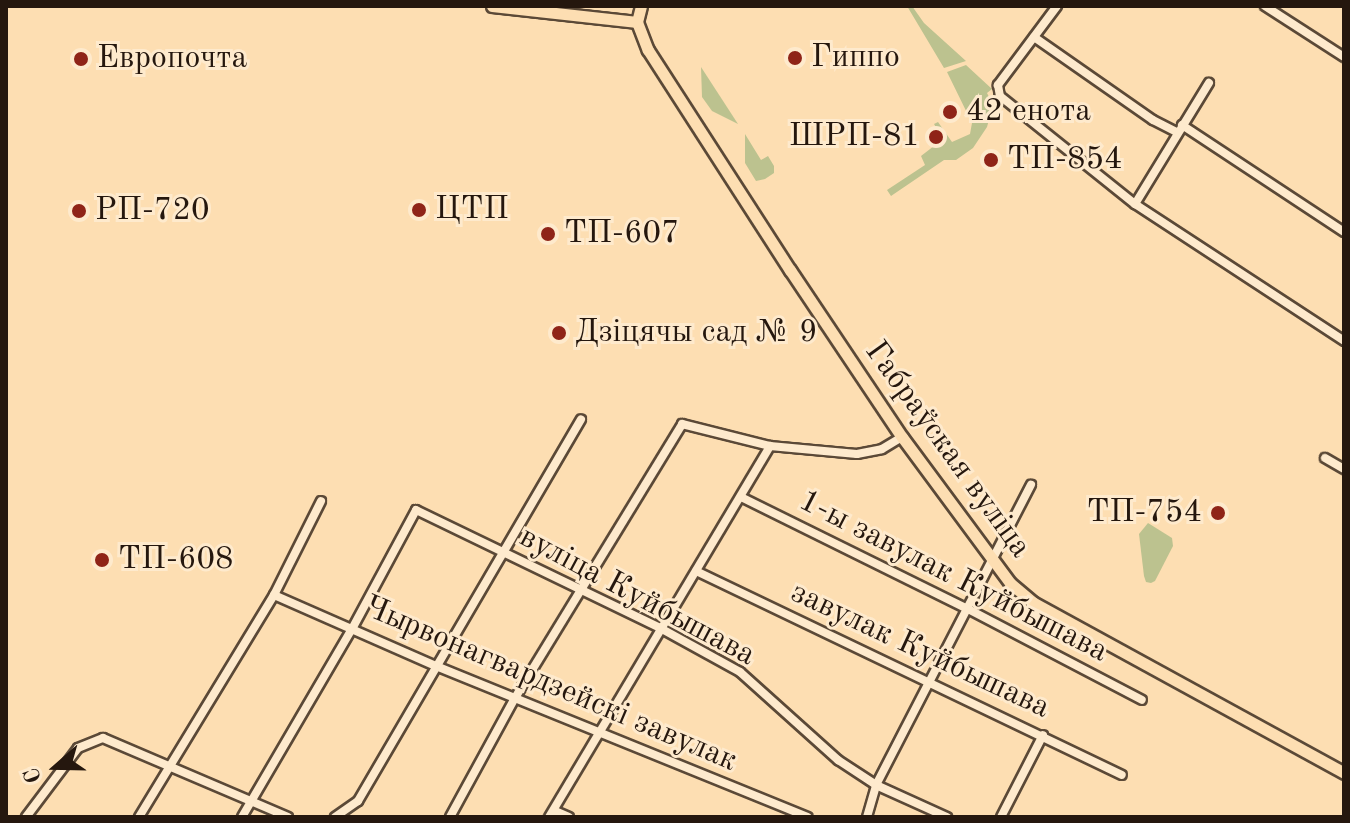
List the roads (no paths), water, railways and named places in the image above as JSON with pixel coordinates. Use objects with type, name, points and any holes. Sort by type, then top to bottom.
[{"type":"main road","points":[[492,6],[637,22],[641,6]]},
{"type":"main road","name":"Габраўская вуліца","points":[[637,22],[648,50],[902,437],[991,561],[1034,603],[1344,773]]},
{"type":"street","points":[[1057,6],[998,85],[1000,96],[1135,204],[1342,336]]},
{"type":"street","points":[[1265,6],[1344,57]]},
{"type":"street","points":[[1034,37],[1153,120],[1179,128],[1344,232]]},
{"type":"street","points":[[1135,204],[1209,83]]},
{"type":"street","points":[[335,817],[358,801],[581,419]]},
{"type":"street","points":[[450,817],[515,698],[682,424],[770,446],[857,454],[882,449],[902,437]]},
{"type":"street","points":[[569,817],[552,814],[770,446]]},
{"type":"street","points":[[1325,458],[1344,469]]},
{"type":"street","points":[[867,817],[876,785],[1031,485]]},
{"type":"street","name":"1-ы завулак Куйбышава","points":[[741,497],[968,609],[1142,700]]},
{"type":"street","points":[[139,817],[274,595],[321,501]]},
{"type":"street","name":"вуліца Куйбышава","points":[[352,629],[416,510],[660,628],[740,672],[838,760],[876,785],[947,817]]},
{"type":"street","name":"завулак Куйбышава","points":[[696,571],[1122,775]]},
{"type":"street","name":"Чырвонагвардзейскі завулак","points":[[274,595],[598,734],[808,817]]},
{"type":"street","points":[[242,817],[352,629]]},
{"type":"street","points":[[1001,817],[1043,735]]},
{"type":"street","points":[[26,817],[78,748],[103,738],[288,817]]},
{"type":"place","name":"Гиппо","points":[[795,58]]},
{"type":"place","name":"Европочта","points":[[81,59]]},
{"type":"place","name":"42 енота","points":[[950,112]]},
{"type":"place","name":"ШРП-81","points":[[936,137]]},
{"type":"place","name":"ТП-854","points":[[991,160]]},
{"type":"place","name":"ЦТП","points":[[419,210]]},
{"type":"place","name":"РП-720","points":[[79,211]]},
{"type":"place","name":"ТП-607","points":[[548,234]]},
{"type":"place","name":"Дзіцячы сад № 9","points":[[559,333]]},
{"type":"place","name":"ТП-754","points":[[1218,513]]},
{"type":"place","name":"ТП-608","points":[[102,560]]}]
